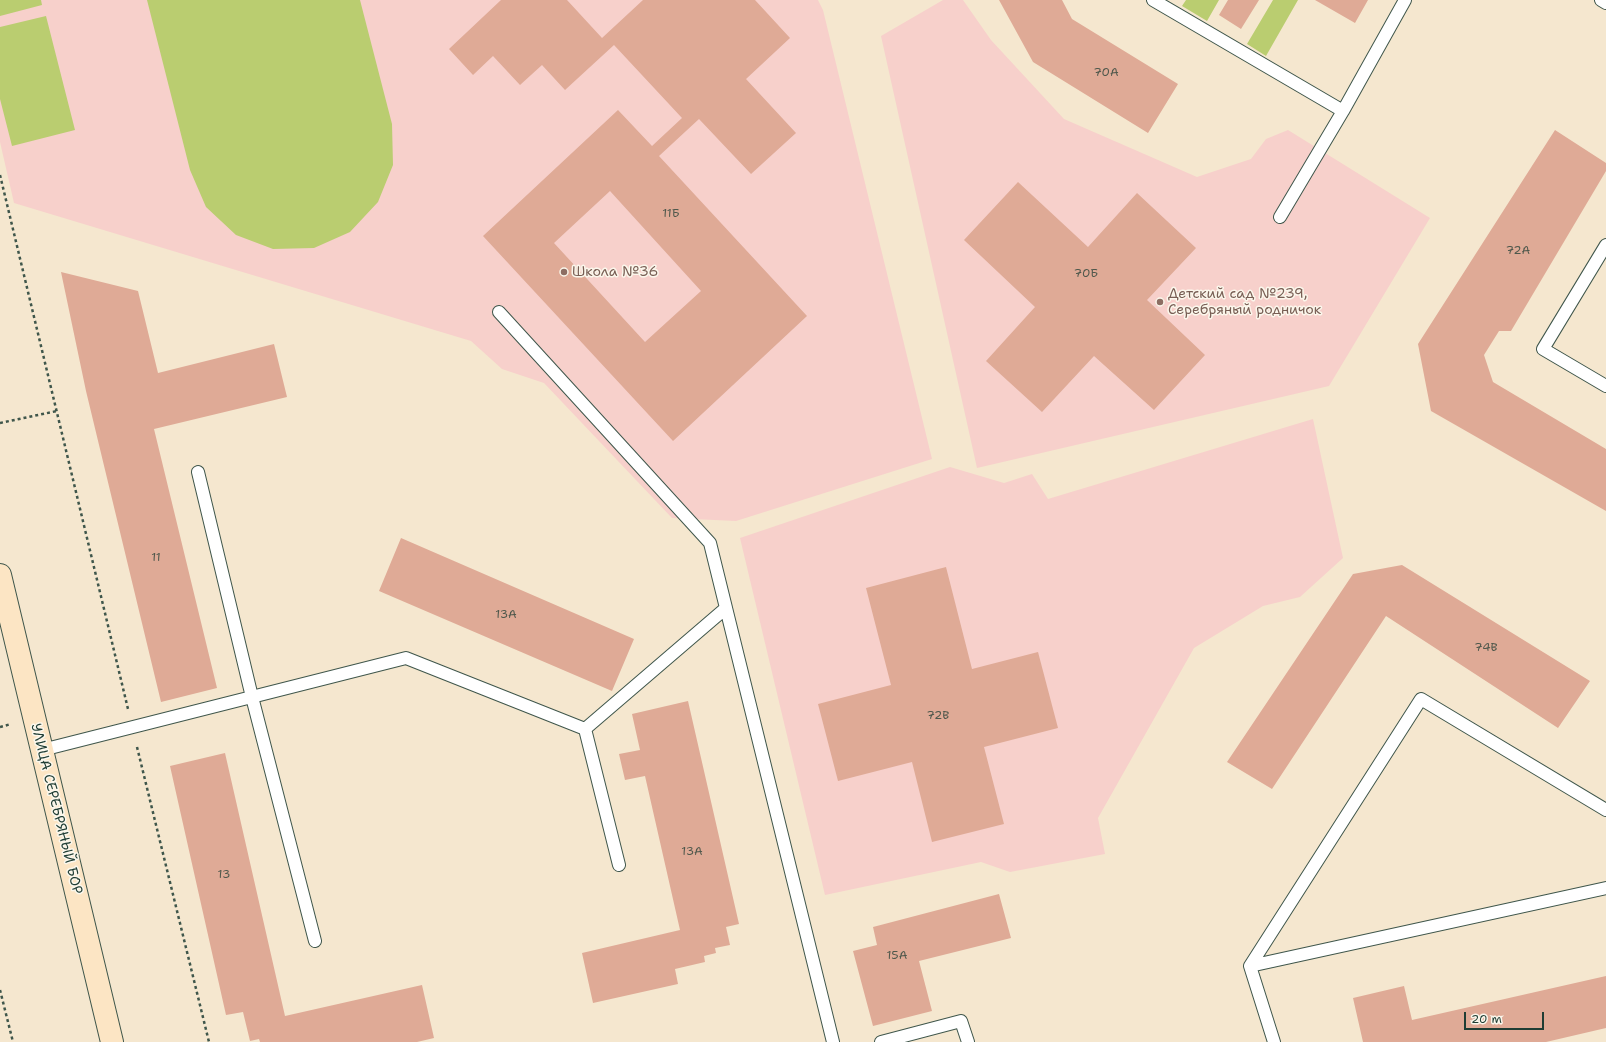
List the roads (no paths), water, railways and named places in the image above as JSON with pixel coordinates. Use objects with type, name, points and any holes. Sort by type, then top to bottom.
[{"type":"street","name":"УЛИЦА СЕРЕБРЯНЫЙ БОР","points":[[0,576],[112,1042]]},
{"type":"lane","points":[[1153,0],[1343,111]]},
{"type":"lane","points":[[1280,217],[1343,111],[1405,0]]},
{"type":"lane","points":[[1601,0],[1606,3]]},
{"type":"lane","points":[[1606,245],[1543,350],[1606,386]]},
{"type":"lane","points":[[499,312],[710,544],[833,1042]]},
{"type":"lane","points":[[198,472],[252,697],[314,941]]},
{"type":"lane","points":[[585,729],[726,608]]},
{"type":"lane","points":[[42,750],[132,726],[406,658],[585,729]]},
{"type":"lane","points":[[1250,966],[1421,699],[1606,810]]},
{"type":"lane","points":[[585,729],[619,865]]},
{"type":"lane","points":[[1250,966],[1606,888]]},
{"type":"lane","points":[[1250,966],[1274,1042]]},
{"type":"lane","points":[[881,1042],[961,1020],[968,1042]]},
{"type":"place","name":"Школа №36","points":[[564,272]]},
{"type":"place","name":"Детский сад №239, Серебряный родничок","points":[[1160,302]]}]
